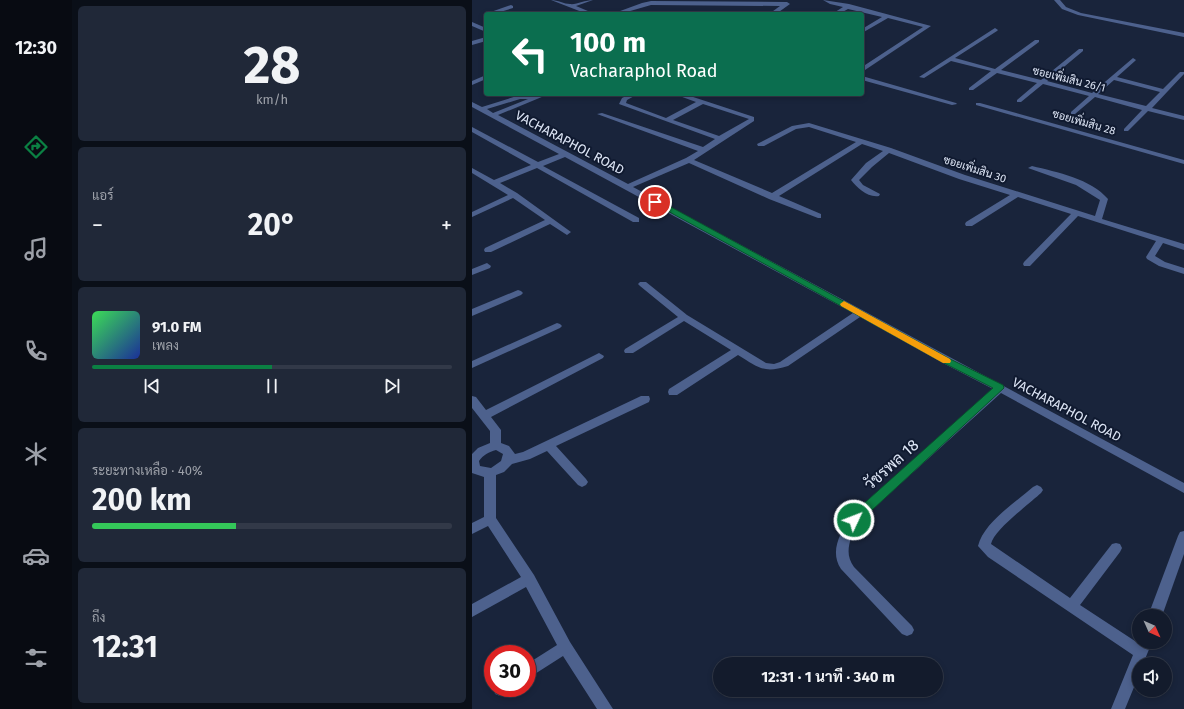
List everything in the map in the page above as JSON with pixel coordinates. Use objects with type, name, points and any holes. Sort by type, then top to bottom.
[{"type":"street","points":[[554,0],[587,12]]},
{"type":"street","points":[[572,6],[590,0]]},
{"type":"street","points":[[826,0],[832,3],[928,26],[864,69]]},
{"type":"street","points":[[1057,0],[1060,6],[1080,14],[1184,35]]},
{"type":"street","points":[[621,12],[644,4],[652,3],[788,2]]},
{"type":"street","points":[[775,12],[788,2]]},
{"type":"street","points":[[838,12],[848,6]]},
{"type":"street","points":[[494,12],[511,7]]},
{"type":"street","points":[[479,17],[484,15]]},
{"type":"street","points":[[864,30],[887,16]]},
{"type":"street","points":[[472,24],[484,29]]},
{"type":"street","points":[[922,77],[994,30]]},
{"type":"street","points":[[472,43],[484,40]]},
{"type":"street","points":[[971,89],[1037,40]]},
{"type":"street","points":[[1019,101],[1081,50]]},
{"type":"street","name":"ซอยเพิ่มสิน 26/1","points":[[950,59],[1184,118]]},
{"type":"street","points":[[1073,113],[1133,60]]},
{"type":"street","points":[[1126,130],[1182,73]]},
{"type":"street","points":[[472,78],[484,76]]},
{"type":"street","points":[[472,84],[484,77]]},
{"type":"street","points":[[1113,78],[1165,91]]},
{"type":"street","points":[[864,79],[954,104]]},
{"type":"street","points":[[493,115],[539,96]]},
{"type":"street","points":[[630,96],[624,99],[622,104],[720,139]]},
{"type":"street","points":[[628,187],[689,160],[720,139],[750,122],[752,118],[683,96]]},
{"type":"street","points":[[482,109],[520,97],[536,97]]},
{"type":"street","points":[[667,120],[702,102]]},
{"type":"street","name":"VACHARAPHOL ROAD","points":[[472,104],[1184,488]]},
{"type":"street","name":"ซอยเพิ่มสิน 28","points":[[978,104],[1184,162]]},
{"type":"street","points":[[600,114],[703,150]]},
{"type":"street","name":"ซอยเพิ่มสิน 30","points":[[761,144],[794,127],[809,125],[888,150],[962,177],[1184,247]]},
{"type":"street","points":[[472,129],[636,220]]},
{"type":"street","points":[[772,197],[861,142]]},
{"type":"street","points":[[876,194],[860,187],[855,180],[888,150]]},
{"type":"street","points":[[494,183],[565,154]]},
{"type":"street","points":[[689,160],[818,216]]},
{"type":"street","points":[[1032,168],[1078,182],[1094,190],[1104,199],[1098,219]]},
{"type":"street","points":[[474,174],[494,183],[514,195],[568,232]]},
{"type":"street","points":[[969,224],[1017,194]]},
{"type":"street","points":[[472,215],[514,195]]},
{"type":"street","points":[[1027,264],[1076,213]]},
{"type":"street","points":[[488,250],[550,221]]},
{"type":"street","points":[[1161,239],[1150,257],[1162,264],[1184,271]]},
{"type":"street","points":[[472,272],[487,266]]},
{"type":"street","points":[[643,284],[684,317],[764,366],[774,367],[784,364],[860,313]]},
{"type":"street","points":[[472,314],[518,293]]},
{"type":"street","points":[[629,351],[684,317]]},
{"type":"street","points":[[472,365],[557,326]]},
{"type":"street","points":[[673,392],[737,350]]},
{"type":"street","points":[[484,416],[599,356]]},
{"type":"street","name":"วัชรพล 18","points":[[907,630],[849,571],[842,560],[842,547],[848,530],[854,520],[1000,388]]},
{"type":"street","points":[[509,460],[510,456],[506,448],[496,446],[490,447],[479,453],[472,461],[475,469],[484,473],[490,472],[501,468],[509,460],[526,456],[644,399]]},
{"type":"street","points":[[473,402],[495,430],[496,446]]},
{"type":"street","points":[[548,445],[582,482]]},
{"type":"street","points":[[490,472],[490,519],[530,579],[564,647],[606,709]]},
{"type":"street","points":[[1037,490],[996,526],[986,538],[984,546],[1071,607],[1132,642]]},
{"type":"street","points":[[472,529],[490,519]]},
{"type":"street","points":[[1158,609],[1184,536]]},
{"type":"street","points":[[1071,607],[1116,548]]},
{"type":"street","points":[[472,611],[530,579]]},
{"type":"street","points":[[536,666],[564,647]]},
{"type":"street","points":[[1118,709],[1143,649]]},
{"type":"slow traffic","points":[[844,304],[947,361]]},
{"type":"route","points":[[655,202],[945,360],[1000,388],[854,520]]}]
